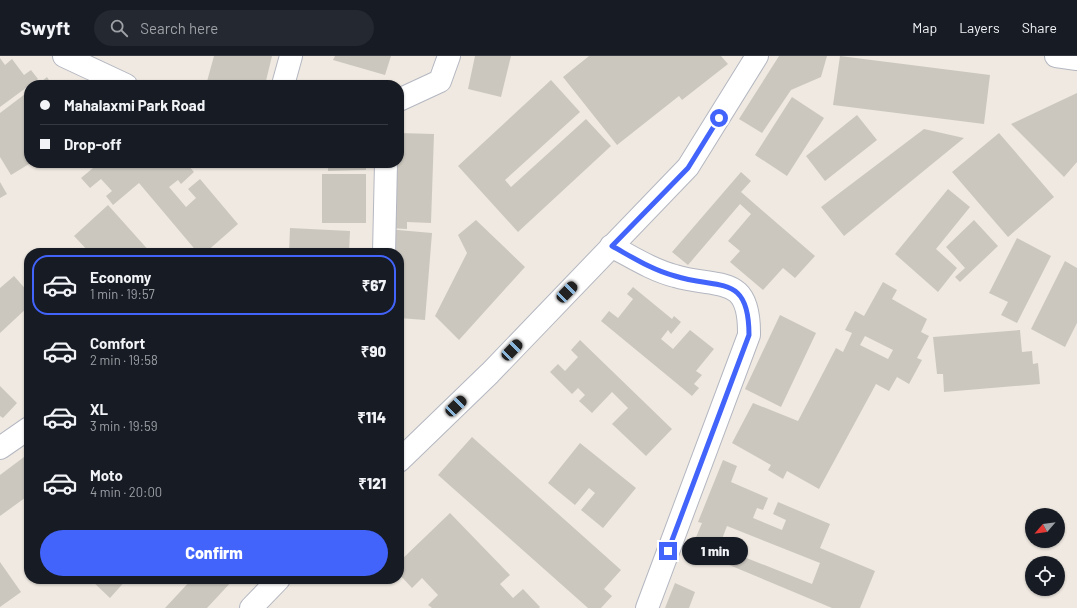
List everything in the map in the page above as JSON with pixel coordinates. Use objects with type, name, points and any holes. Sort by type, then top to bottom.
[{"type":"street","points":[[64,56],[115,80]]},
{"type":"street","points":[[284,80],[291,56]]},
{"type":"street","points":[[404,98],[440,81],[449,56]]},
{"type":"street","points":[[404,456],[490,373],[688,168],[757,56]]},
{"type":"street","points":[[1056,56],[1077,59]]},
{"type":"street","points":[[384,248],[386,168]]},
{"type":"street","points":[[612,246],[657,270],[677,277],[730,287],[745,301],[750,316],[749,335],[647,608]]},
{"type":"street","points":[[0,448],[24,431]]},
{"type":"street","points":[[251,608],[274,584]]},
{"type":"building","points":[[214,56],[272,56],[266,80],[207,80]]},
{"type":"building","points":[[335,56],[391,56],[385,75],[333,60]]},
{"type":"building","points":[[475,56],[511,56],[501,97],[468,89]]},
{"type":"building","points":[[589,56],[721,56],[728,64],[682,100],[679,96],[617,145],[563,77]]},
{"type":"building","points":[[779,56],[827,56],[821,77],[791,90],[762,133],[739,119]]},
{"type":"building","points":[[840,56],[990,75],[984,124],[833,105]]},
{"type":"building","points":[[0,58],[5,65],[12,59],[24,75],[31,70],[38,79],[24,80],[24,89],[0,107]]},
{"type":"building","points":[[551,80],[580,112],[505,180],[511,187],[586,119],[611,146],[518,232],[458,166]]},
{"type":"building","points":[[1077,93],[1077,162],[1064,177],[1011,124]]},
{"type":"building","points":[[24,95],[24,167],[11,175],[0,157],[0,113]]},
{"type":"building","points":[[792,97],[824,118],[787,176],[755,155]]},
{"type":"building","points":[[857,115],[877,140],[825,181],[806,156]]},
{"type":"building","points":[[924,129],[964,138],[844,236],[821,207]]},
{"type":"building","points":[[404,133],[434,134],[431,223],[407,222],[407,229],[388,228],[391,168],[404,168]]},
{"type":"building","points":[[999,133],[1054,197],[1008,237],[952,172]]},
{"type":"building","points":[[93,168],[190,168],[194,172],[181,184],[178,180],[169,187],[186,207],[196,198],[188,189],[200,179],[238,224],[211,248],[194,248],[139,183],[113,205],[106,196],[112,191],[101,179],[90,188],[81,178]]},
{"type":"building","points":[[328,168],[366,168],[366,170],[328,171]]},
{"type":"building","points":[[741,172],[751,181],[741,192],[815,256],[795,278],[783,268],[763,290],[730,262],[740,251],[728,241],[751,214],[740,204],[688,265],[672,252]]},
{"type":"building","points":[[322,174],[366,174],[366,223],[322,223]]},
{"type":"building","points":[[0,182],[7,194],[0,198]]},
{"type":"building","points":[[948,189],[970,207],[936,249],[957,268],[938,292],[895,254]]},
{"type":"building","points":[[108,205],[147,248],[85,248],[74,236]]},
{"type":"building","points":[[476,220],[525,267],[459,340],[435,316],[467,253],[458,235]]},
{"type":"building","points":[[974,220],[998,246],[960,282],[955,277],[965,268],[946,247]]},
{"type":"building","points":[[290,228],[350,231],[349,248],[289,248]]},
{"type":"building","points":[[387,229],[432,233],[425,320],[404,318],[404,248],[385,248]]},
{"type":"building","points":[[1017,238],[1051,256],[1017,323],[1001,315],[1008,302],[989,293]]},
{"type":"building","points":[[1065,261],[1077,268],[1077,323],[1065,347],[1031,329]]},
{"type":"building","points":[[14,276],[24,287],[24,311],[0,333],[0,288]]},
{"type":"building","points":[[883,282],[897,290],[892,299],[927,319],[921,332],[929,336],[917,358],[922,360],[909,384],[897,377],[889,391],[876,384],[819,489],[787,471],[783,479],[768,470],[771,465],[732,443],[753,403],[798,421],[836,348],[843,352],[852,333],[845,330],[855,311],[864,316]],"holes":[[[865,336],[893,350],[888,359],[860,345]]]},
{"type":"building","points":[[633,287],[672,319],[674,316],[681,322],[671,334],[668,330],[661,339],[673,349],[690,330],[714,349],[696,371],[702,375],[694,384],[699,388],[692,396],[601,321],[609,311],[618,318],[633,299],[627,294]]},
{"type":"building","points":[[780,315],[816,333],[781,407],[745,389]]},
{"type":"building","points":[[1020,330],[1022,352],[1032,351],[1033,364],[1038,363],[1040,384],[944,392],[943,374],[937,374],[933,337]]},
{"type":"building","points":[[580,340],[672,429],[646,456],[612,424],[628,408],[612,392],[592,413],[579,401],[585,395],[578,388],[572,394],[550,372],[558,364],[565,371],[578,357],[571,350]]},
{"type":"building","points":[[0,386],[17,403],[3,418],[0,416]]},
{"type":"building","points":[[472,437],[621,570],[604,589],[612,596],[601,608],[588,608],[438,475]]},
{"type":"building","points":[[580,443],[636,488],[603,528],[581,510],[595,493],[589,488],[575,505],[548,483]]},
{"type":"building","points":[[24,457],[24,499],[0,516],[0,475]]},
{"type":"building","points":[[723,460],[737,466],[731,482],[768,498],[763,510],[757,508],[753,518],[782,530],[786,520],[773,514],[778,502],[830,524],[820,548],[875,571],[860,608],[832,608],[691,549],[702,523],[698,522]],"holes":[[[727,526],[820,563],[812,584],[719,547]]]},
{"type":"building","points":[[450,513],[510,575],[500,584],[513,598],[523,589],[540,607],[432,608],[428,605],[438,595],[422,578],[412,588],[404,579],[404,557]]},
{"type":"building","points":[[0,562],[21,592],[0,607]]},
{"type":"building","points":[[675,583],[695,592],[689,608],[665,608]]},
{"type":"building","points":[[95,584],[123,584],[110,598]]},
{"type":"building","points":[[187,584],[229,584],[207,608],[165,608]]},
{"type":"route","points":[[668,551],[749,335],[750,316],[745,301],[730,287],[677,277],[657,270],[612,246],[688,168],[719,118]]}]
